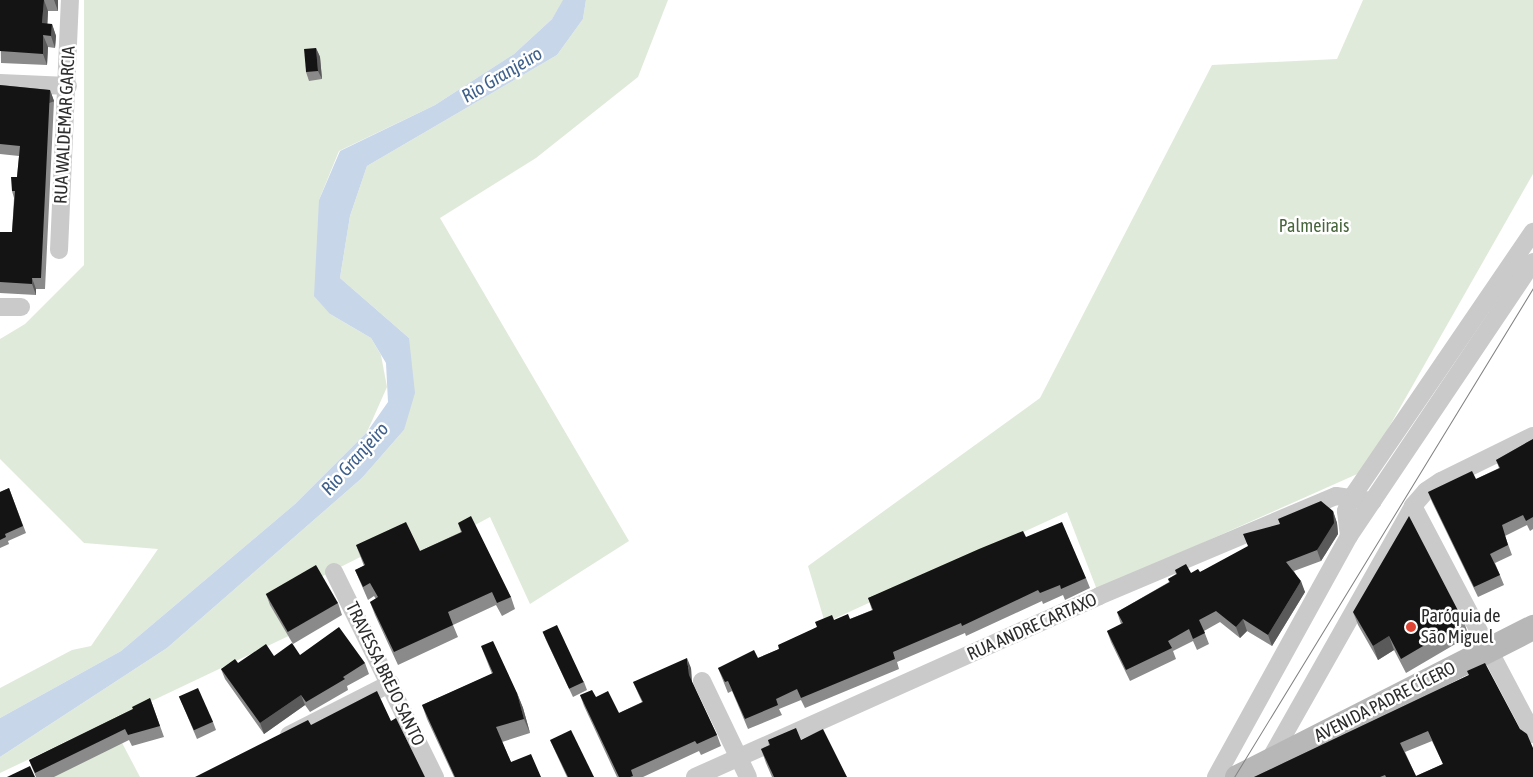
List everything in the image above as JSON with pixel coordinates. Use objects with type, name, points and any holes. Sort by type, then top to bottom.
[{"type":"main road","name":"AVENIDA PADRE CÍCERO","points":[[1255,770],[1533,627]]},
{"type":"street","name":"RUA WALDEMAR GARCIA","points":[[59,250],[68,86],[70,0]]},
{"type":"street","points":[[0,83],[68,86]]},
{"type":"street","points":[[1349,536],[1346,511],[1352,497],[1533,232]]},
{"type":"street","points":[[1216,777],[1349,536],[1533,262]]},
{"type":"street","points":[[0,307],[21,307]]},
{"type":"street","points":[[1255,770],[1414,506],[1426,491],[1441,481],[1533,436]]},
{"type":"street","name":"RUA ANDRE CARTAXO","points":[[695,777],[1100,596],[1336,496],[1373,501]]},
{"type":"street","points":[[1414,506],[1533,734]]},
{"type":"street","name":"TRAVESSA BREJO SANTO","points":[[334,572],[436,777]]},
{"type":"street","points":[[702,681],[748,777]]},
{"type":"street","points":[[276,741],[391,684]]},
{"type":"green space","points":[[84,0],[564,0],[552,19],[514,54],[435,105],[339,151],[319,200],[330,314],[371,338],[381,355],[387,387],[367,432],[295,504],[121,651],[0,718],[0,688],[72,650],[91,646],[158,549],[84,543],[0,459],[0,339],[25,324],[84,265]]},
{"type":"green space","points":[[586,0],[668,0],[638,77],[536,158],[440,218],[629,541],[530,604],[490,517],[421,554],[410,532],[279,598],[297,632],[0,773],[0,757],[167,648],[362,478],[404,430],[409,338],[340,278],[350,216],[367,166],[557,55],[583,19]]},
{"type":"green space","name":"Palmeirais","points":[[1363,0],[1533,0],[1533,174],[1364,471],[1097,590],[1067,512],[825,623],[808,566],[1040,398],[1212,65],[1337,59]]},
{"type":"green space","points":[[120,739],[140,777],[48,777]]},
{"type":"water","name":"Rio Granjeiro","points":[[563,0],[586,0],[583,19],[557,55],[367,166],[350,216],[340,278],[409,338],[415,393],[404,430],[362,478],[167,648],[0,757],[0,718],[121,651],[295,504],[367,432],[388,402],[386,363],[371,338],[330,314],[314,296],[319,200],[340,151],[435,105],[514,54],[552,19]]},
{"type":"building","points":[[0,0],[44,0],[42,23],[52,24],[51,36],[43,35],[43,54],[0,51]]},
{"type":"building","points":[[316,48],[318,71],[306,72],[304,49]]},
{"type":"building","points":[[0,85],[50,90],[41,278],[32,278],[32,284],[0,282],[0,232],[12,232],[15,191],[12,191],[11,177],[17,177],[20,146],[0,144]]},
{"type":"building","points":[[1533,439],[1533,517],[1526,521],[1523,515],[1502,525],[1508,545],[1490,554],[1500,575],[1474,587],[1428,492],[1472,471],[1476,479],[1500,468],[1496,460]]},
{"type":"building","points":[[9,488],[23,526],[5,534],[6,537],[0,540],[0,492]]},
{"type":"building","points":[[1321,501],[1333,511],[1334,523],[1317,550],[1286,562],[1301,581],[1268,635],[1243,619],[1236,627],[1216,611],[1199,620],[1205,633],[1193,639],[1189,629],[1168,641],[1172,648],[1126,670],[1107,631],[1123,623],[1117,612],[1170,582],[1168,579],[1177,574],[1175,570],[1186,564],[1191,573],[1198,569],[1200,572],[1248,546],[1243,534],[1280,524],[1278,519]]},
{"type":"building","points":[[471,516],[511,597],[497,603],[492,592],[448,612],[453,625],[394,652],[370,602],[378,597],[370,583],[363,587],[355,570],[365,565],[356,545],[406,522],[420,551],[462,532],[458,523]]},
{"type":"building","points":[[1409,516],[1464,622],[1401,659],[1389,636],[1373,646],[1353,612]]},
{"type":"building","points":[[1062,522],[1086,578],[1061,589],[1060,585],[1040,593],[1038,590],[962,626],[961,623],[893,652],[895,659],[801,698],[797,689],[776,699],[778,705],[745,719],[728,681],[725,682],[718,668],[754,650],[758,658],[779,649],[778,645],[817,627],[815,622],[832,615],[834,620],[848,614],[850,619],[873,610],[868,598],[979,549],[1023,531],[1026,537]]},
{"type":"building","points":[[316,565],[338,603],[288,632],[266,594]]},
{"type":"building","points":[[557,625],[584,682],[569,689],[542,632]]},
{"type":"building","points":[[339,627],[365,663],[343,677],[345,679],[306,702],[301,695],[260,723],[221,669],[235,659],[238,663],[266,644],[274,656],[292,643],[300,655]]},
{"type":"building","points":[[493,641],[517,693],[524,719],[496,727],[511,762],[531,754],[541,777],[455,777],[422,705],[493,673],[481,646]]},
{"type":"building","points":[[687,658],[689,675],[717,735],[697,744],[695,741],[631,770],[633,776],[619,777],[580,695],[592,690],[596,697],[608,691],[619,713],[643,702],[633,682]]},
{"type":"building","points":[[1485,663],[1520,729],[1527,734],[1533,748],[1533,777],[1386,777],[1385,775],[1380,777],[1254,777],[1469,675],[1467,671]],"holes":[[[1428,731],[1443,764],[1416,776],[1400,743]]]},
{"type":"building","points":[[198,688],[213,722],[194,730],[179,697]]},
{"type":"building","points":[[377,691],[391,721],[396,718],[425,777],[195,777],[308,720],[311,725]]},
{"type":"building","points":[[150,698],[160,726],[128,735],[125,729],[35,773],[29,760],[133,709],[132,707]]},
{"type":"building","points":[[796,728],[801,740],[823,729],[847,777],[774,777],[761,749],[770,745],[768,740]]},
{"type":"building","points":[[571,730],[594,777],[568,777],[550,740]]},
{"type":"building","points":[[30,766],[35,777],[7,777]]},
{"type":"tram line","points":[[1234,777],[1533,288]]},
{"type":"place","name":"Paróquia de São Miguel","points":[[1411,627]]}]
